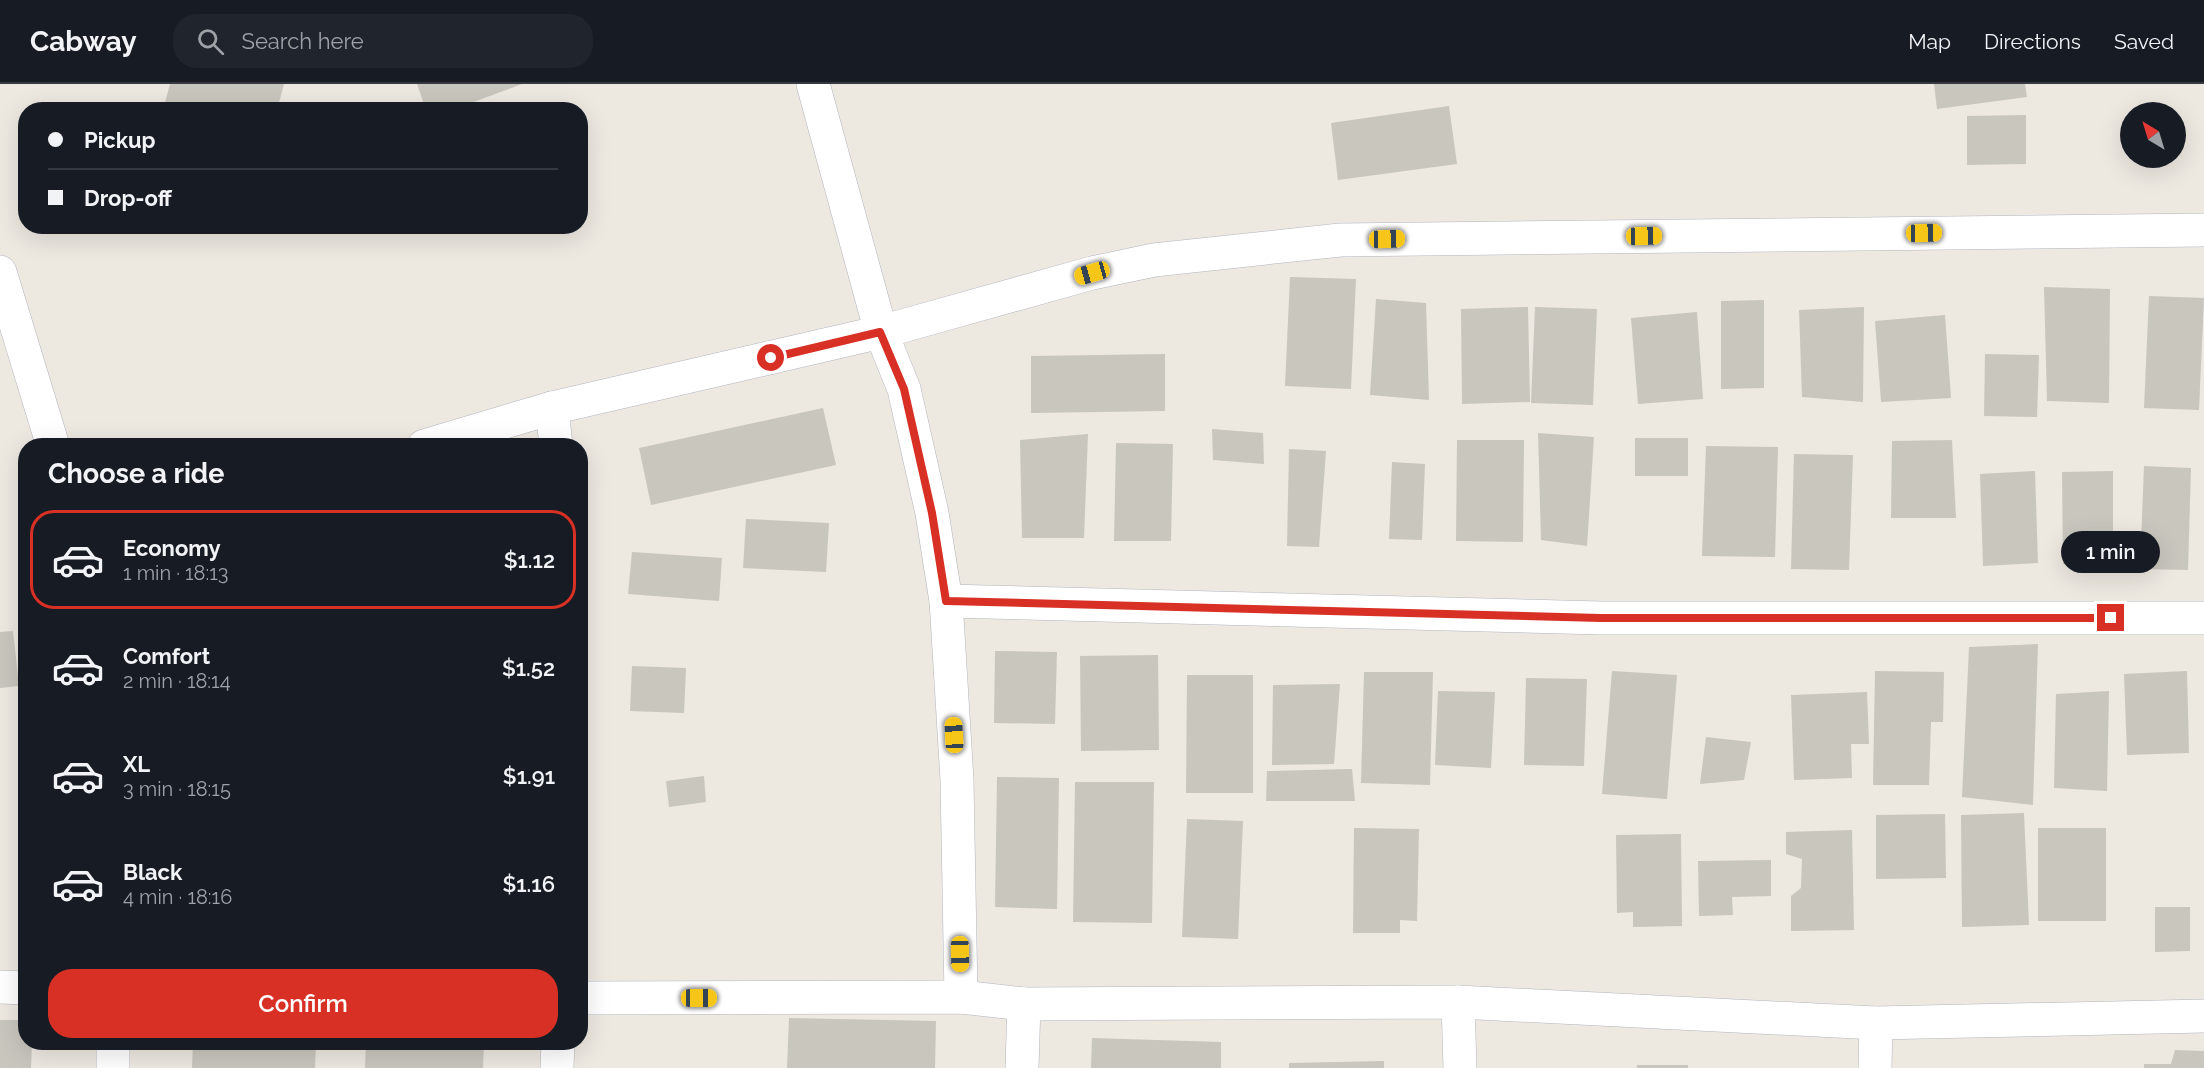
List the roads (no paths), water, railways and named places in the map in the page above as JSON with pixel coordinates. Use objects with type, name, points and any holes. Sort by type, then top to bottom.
[{"type":"street","points":[[813,84],[880,332],[904,389],[932,513],[946,601],[957,780],[961,997]]},
{"type":"street","points":[[451,438],[552,408],[880,332],[1092,273],[1154,260],[1340,240],[2204,230]]},
{"type":"street","points":[[0,272],[51,438]]},
{"type":"street","points":[[552,408],[555,438]]},
{"type":"street","points":[[946,601],[1601,618],[2204,618]]},
{"type":"street","points":[[0,987],[18,988]]},
{"type":"street","points":[[588,998],[961,997],[1024,1004],[1458,1002],[1876,1023],[2204,1016]]},
{"type":"street","points":[[1458,1002],[1460,1068]]},
{"type":"street","points":[[1022,1068],[1024,1004]]},
{"type":"street","points":[[1875,1068],[1876,1023]]},
{"type":"street","points":[[113,1050],[113,1068]]},
{"type":"street","points":[[557,1068],[558,1050]]}]
